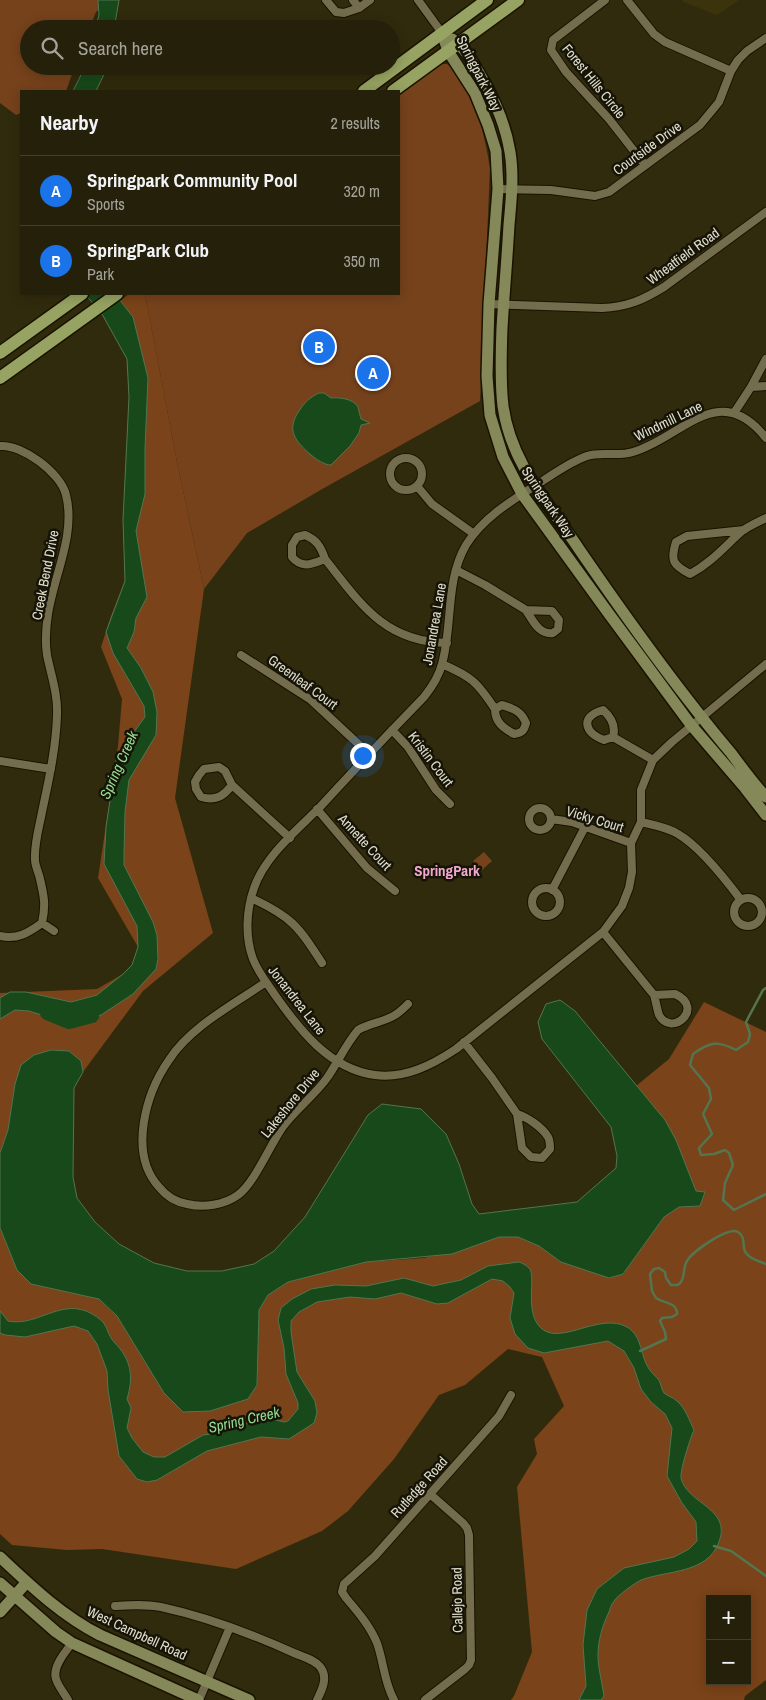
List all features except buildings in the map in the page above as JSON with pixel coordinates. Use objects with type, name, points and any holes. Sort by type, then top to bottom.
[{"type":"main road","points":[[400,64],[487,0]]},
{"type":"main road","points":[[394,90],[518,0]]},
{"type":"main road","points":[[365,90],[386,75]]},
{"type":"main road","points":[[0,353],[81,295]]},
{"type":"main road","points":[[0,378],[116,295]]},
{"type":"street","points":[[326,0],[336,12],[344,13],[359,8],[370,0]]},
{"type":"street","points":[[353,0],[359,8]]},
{"type":"street","name":"Springpark Way","points":[[418,0],[453,47],[475,67],[489,91],[502,123],[510,152],[511,189],[501,352],[503,408],[516,451],[534,486],[625,617],[701,718],[766,797]]},
{"type":"street","name":"Forest Hills Circle","points":[[605,0],[553,40],[551,50],[566,72],[609,119],[645,165]]},
{"type":"street","points":[[627,0],[654,34],[665,42],[731,71]]},
{"type":"street","name":"Courtside Drive","points":[[498,189],[551,190],[596,196],[609,192],[700,125],[719,102],[731,71],[738,60],[747,51],[766,38]]},
{"type":"street","name":"Springpark Way","points":[[453,47],[475,93],[488,125],[496,152],[498,189],[487,353],[490,415],[503,457],[522,494],[691,725],[766,815]]},
{"type":"street","name":"Wheatfield Road","points":[[489,304],[602,308],[632,304],[664,287],[766,212]]},
{"type":"street","points":[[766,359],[734,413],[748,420],[766,438]]},
{"type":"street","points":[[751,387],[766,386]]},
{"type":"street","name":"Windmill Lane","points":[[522,494],[571,463],[590,455],[632,453],[704,415],[720,412],[734,413]]},
{"type":"street","name":"Creek Bend Drive","points":[[0,446],[8,445],[16,448],[49,469],[63,486],[68,505],[62,561],[48,613],[46,637],[56,691],[57,713],[51,769],[36,839],[35,861],[46,907],[42,923]]},
{"type":"street","points":[[406,458],[413,460],[419,465],[422,472],[417,486],[410,489],[396,486],[390,472],[398,460],[406,458]]},
{"type":"street","points":[[417,486],[432,504],[474,534]]},
{"type":"street","name":"Jonandrea Lane","points":[[522,494],[489,519],[474,534],[465,548],[456,570],[442,664],[437,677],[424,697],[290,838],[263,870],[256,883],[248,917],[249,944],[256,965],[266,982],[305,1035],[327,1055],[358,1070],[374,1075],[400,1074],[432,1064],[464,1042],[603,932],[622,906],[628,888],[632,872],[631,843],[641,822],[641,790],[653,760],[691,725],[766,664]]},
{"type":"street","points":[[744,530],[687,536],[676,542],[672,555],[674,563],[690,574],[717,555],[744,530],[766,518]]},
{"type":"street","points":[[325,559],[303,565],[292,557],[292,545],[297,537],[305,534],[313,538],[319,544],[325,559],[360,604],[373,617],[390,628],[430,641],[446,643]]},
{"type":"street","points":[[456,570],[526,610]]},
{"type":"street","name":"Greenleaf Court","points":[[240,655],[311,700],[369,754]]},
{"type":"street","points":[[442,664],[459,672],[480,686],[495,708]]},
{"type":"street","name":"Kristin Court","points":[[392,730],[408,746],[436,790],[450,804]]},
{"type":"street","points":[[613,737],[653,760]]},
{"type":"street","points":[[0,761],[51,769]]},
{"type":"street","points":[[232,785],[225,794],[209,799],[201,797],[196,789],[195,782],[204,769],[219,767],[225,771],[232,785],[290,838]]},
{"type":"street","name":"Annette Court","points":[[317,809],[367,868],[395,891]]},
{"type":"street","name":"Vicky Court","points":[[551,819],[572,822],[631,843]]},
{"type":"street","points":[[641,822],[660,826],[677,833],[687,840],[722,876],[741,900]]},
{"type":"street","points":[[552,890],[585,827]]},
{"type":"street","points":[[251,898],[284,914],[296,925],[322,963]]},
{"type":"street","points":[[0,936],[17,937],[29,932],[42,923],[54,931]]},
{"type":"street","points":[[603,932],[654,995],[660,1016],[665,1021],[672,1023],[679,1022],[685,1017],[688,1010],[682,997],[675,994],[654,995]]},
{"type":"street","name":"Lakeshore Drive","points":[[266,982],[188,1037],[170,1058],[159,1076],[150,1099],[144,1118],[142,1139],[146,1166],[150,1177],[161,1190],[181,1203],[194,1206],[213,1205],[238,1194],[250,1181],[283,1126],[317,1090],[358,1030],[366,1025],[395,1015],[408,1004]]},
{"type":"street","points":[[464,1042],[517,1114],[540,1129],[548,1137],[550,1149],[542,1158],[532,1157],[522,1148],[517,1114]]},
{"type":"street","name":"Rutledge Road","points":[[394,1700],[384,1677],[379,1651],[373,1634],[342,1592],[344,1584],[374,1556],[499,1416],[511,1395]]},
{"type":"street","name":"Callejo Road","points":[[425,1700],[465,1669],[471,1660],[467,1528],[430,1494]]},
{"type":"street","name":"West Campbell Road","points":[[0,1557],[40,1594],[80,1625],[100,1636],[249,1700]]},
{"type":"street","points":[[0,1612],[27,1582]]},
{"type":"street","points":[[0,1583],[56,1632],[72,1643],[198,1700],[230,1628]]},
{"type":"street","points":[[115,1606],[136,1604],[160,1607],[260,1638],[318,1664],[322,1669],[324,1683],[317,1700]]},
{"type":"street","points":[[68,1700],[55,1674],[62,1658],[72,1643]]},
{"type":"shaded area","points":[[0,0],[109,0],[96,12],[93,20],[20,20],[20,75],[72,75],[66,90],[20,90],[20,113],[16,115],[0,103]]},
{"type":"shaded area","points":[[682,0],[739,0],[717,15]]},
{"type":"shaded area","points":[[441,64],[447,64],[464,83],[471,97],[485,141],[490,168],[480,401],[247,533],[204,589],[177,462],[145,295],[400,295],[400,94]]},
{"type":"shaded area","points":[[128,295],[145,295],[177,462],[204,589],[175,798],[213,933],[143,991],[83,1072],[81,1061],[69,1051],[51,1050],[34,1055],[15,1084],[8,1130],[0,1153],[0,993],[97,989],[123,974],[132,965],[138,947],[98,878],[118,746],[122,699],[101,647],[125,581],[123,520],[129,397],[127,359],[102,314]]},
{"type":"shaded area","points":[[484,852],[492,861],[482,870],[473,861]]},
{"type":"shaded area","points":[[704,1002],[766,1032],[766,1680],[745,1696],[744,1700],[511,1700],[532,1652],[517,1487],[537,1454],[534,1439],[564,1406],[542,1357],[508,1349],[465,1385],[439,1395],[394,1459],[348,1511],[322,1531],[236,1569],[102,1549],[67,1550],[12,1545],[0,1534],[0,1228],[17,1270],[31,1284],[99,1299],[117,1316],[164,1393],[248,1399],[257,1385],[259,1310],[268,1295],[288,1282],[366,1262],[424,1258],[499,1237],[518,1237],[539,1246],[561,1262],[609,1278],[623,1274],[664,1217],[679,1207],[700,1206],[705,1193],[696,1191],[665,1120],[636,1086],[669,1059]]},
{"type":"water","points":[[98,0],[119,0],[116,20],[98,20]]},
{"type":"water","points":[[81,75],[104,75],[96,90],[74,90]]},
{"type":"water","points":[[86,295],[116,295],[133,317],[148,378],[145,494],[136,531],[147,597],[136,618],[134,632],[127,648],[141,668],[153,692],[157,712],[156,735],[129,780],[125,812],[124,865],[153,922],[157,935],[158,959],[156,969],[133,994],[101,1015],[82,1021],[55,1019],[29,1011],[15,1010],[0,1019],[0,998],[10,992],[26,992],[71,1002],[97,995],[132,965],[138,947],[137,926],[104,864],[106,827],[117,755],[145,717],[144,706],[113,653],[106,632],[125,581],[123,520],[129,397],[127,359],[102,314]]},
{"type":"water","points":[[375,357],[390,366],[387,372],[383,370],[373,387],[354,377],[358,370],[365,374]]},
{"type":"water","points":[[319,393],[324,393],[331,398],[350,400],[358,407],[361,419],[370,423],[361,425],[359,433],[350,446],[331,465],[320,462],[305,450],[294,435],[293,430],[295,418],[301,408]]},
{"type":"water","points":[[560,1000],[575,1011],[665,1120],[676,1140],[696,1191],[705,1192],[700,1206],[679,1207],[664,1217],[623,1274],[609,1278],[561,1262],[539,1246],[518,1237],[499,1237],[452,1254],[366,1262],[288,1282],[268,1295],[259,1310],[257,1385],[248,1399],[210,1411],[183,1412],[164,1393],[117,1316],[99,1299],[31,1284],[17,1270],[0,1228],[0,1153],[8,1130],[15,1084],[21,1065],[34,1055],[51,1050],[69,1051],[81,1061],[83,1072],[74,1088],[73,1177],[77,1198],[95,1222],[119,1244],[154,1263],[187,1271],[222,1271],[254,1264],[274,1251],[305,1217],[368,1115],[382,1104],[421,1109],[446,1134],[459,1164],[472,1204],[479,1214],[577,1202],[616,1168],[617,1156],[611,1127],[542,1039],[538,1022],[546,1004]]},
{"type":"water","points":[[519,1262],[528,1267],[531,1272],[533,1314],[536,1322],[542,1329],[550,1333],[560,1333],[605,1323],[616,1323],[627,1327],[636,1336],[644,1359],[652,1373],[659,1380],[662,1390],[680,1404],[694,1430],[681,1478],[691,1494],[714,1514],[719,1521],[721,1531],[719,1542],[706,1560],[686,1569],[641,1580],[613,1602],[604,1624],[599,1645],[598,1655],[604,1696],[601,1700],[579,1700],[586,1686],[583,1645],[587,1610],[597,1589],[624,1568],[674,1557],[689,1549],[697,1541],[696,1522],[682,1503],[667,1476],[672,1428],[665,1414],[651,1402],[641,1389],[634,1368],[624,1351],[608,1341],[544,1353],[528,1348],[515,1334],[510,1318],[514,1293],[503,1281],[492,1279],[448,1303],[437,1304],[401,1293],[375,1299],[350,1297],[317,1302],[299,1312],[291,1321],[297,1372],[315,1401],[317,1413],[314,1423],[289,1439],[261,1437],[207,1451],[157,1480],[147,1482],[137,1479],[119,1456],[108,1390],[107,1371],[97,1344],[88,1331],[74,1326],[25,1337],[0,1333],[0,1311],[8,1321],[20,1322],[66,1309],[78,1309],[90,1313],[103,1322],[130,1368],[127,1399],[131,1408],[127,1428],[143,1452],[154,1457],[165,1457],[203,1435],[218,1433],[235,1426],[272,1419],[288,1421],[298,1409],[298,1403],[286,1374],[284,1348],[278,1320],[281,1308],[292,1299],[311,1289],[335,1285],[366,1286],[404,1278],[433,1286],[461,1280],[488,1266]]},
{"type":"waterway","points":[[766,988],[763,990],[746,1022],[750,1034],[748,1042],[736,1050],[719,1044],[709,1045],[693,1054],[690,1065],[709,1088],[711,1099],[703,1114],[712,1134],[699,1148],[701,1155],[714,1154],[725,1150],[729,1153],[733,1165],[725,1183],[723,1200],[734,1210],[766,1194]]},
{"type":"waterway","name":"Spring Creek","points":[[47,1013],[69,1022],[92,1016]]},
{"type":"waterway","points":[[640,1351],[666,1339],[660,1321],[662,1318],[672,1317],[677,1314],[673,1305],[659,1300],[652,1291],[650,1274],[654,1269],[659,1268],[665,1272],[666,1278],[671,1285],[678,1285],[682,1280],[687,1261],[690,1257],[719,1236],[733,1231],[741,1234],[748,1255],[766,1264]]},
{"type":"waterway","points":[[714,1546],[731,1551],[766,1576]]},
{"type":"place","name":"SpringPark Club","points":[[319,347]]},
{"type":"place","name":"Springpark Community Pool","points":[[373,373]]},
{"type":"district","name":"SpringPark","points":[[447,871]]}]
